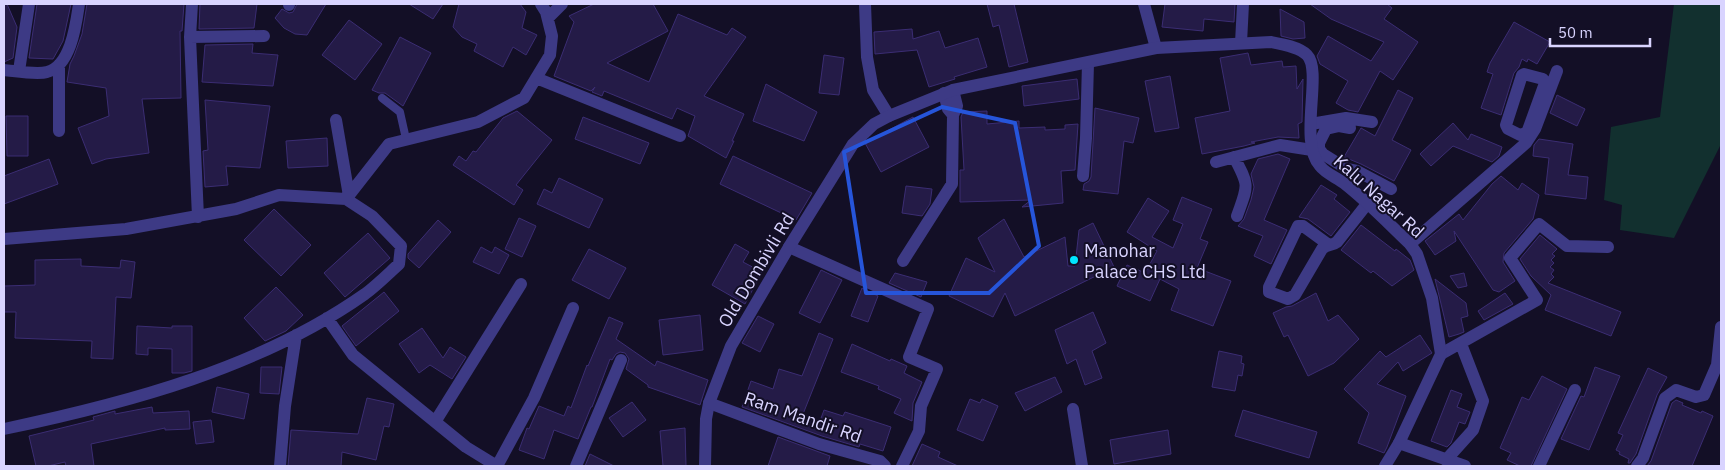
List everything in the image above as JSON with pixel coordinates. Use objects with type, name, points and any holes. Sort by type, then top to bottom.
[{"type":"street","points":[[19,71],[29,4]]},
{"type":"street","points":[[59,131],[59,66],[72,41],[79,4]]},
{"type":"street","points":[[192,4],[190,37],[198,217]]},
{"type":"street","points":[[348,198],[389,144],[478,122],[524,98],[550,55],[552,36],[546,12],[541,4]]},
{"type":"street","points":[[548,18],[562,4]]},
{"type":"street","points":[[865,4],[867,57],[874,90],[888,116]]},
{"type":"street","points":[[1144,4],[1156,48]]},
{"type":"street","points":[[1241,43],[1243,4]]},
{"type":"street","points":[[190,37],[264,36]]},
{"type":"street","name":"Kalu Nagar Rd","points":[[888,116],[948,92],[1156,48],[1271,42],[1305,53],[1310,58],[1312,64],[1312,150],[1320,166],[1345,184],[1410,244],[1417,254],[1432,298],[1441,354]]},
{"type":"street","points":[[1082,176],[1086,138],[1088,63]]},
{"type":"street","points":[[4,70],[46,73],[59,66]]},
{"type":"street","points":[[1410,244],[1526,143],[1535,129],[1547,87],[1542,79],[1527,74],[1522,75],[1506,128],[1520,135],[1526,133],[1547,87],[1557,71]]},
{"type":"street","points":[[536,78],[680,136]]},
{"type":"street","points":[[903,261],[952,184],[953,115],[948,109],[948,92]]},
{"type":"street","name":"Old Dombivli Rd","points":[[705,466],[706,419],[709,403],[731,346],[789,246],[853,144],[874,124],[888,116]]},
{"type":"street","points":[[1311,124],[1346,118],[1372,122]]},
{"type":"street","points":[[336,120],[348,198]]},
{"type":"street","points":[[1350,128],[1339,126],[1326,129],[1319,143],[1319,149],[1323,154],[1347,169],[1356,168],[1392,189]]},
{"type":"street","points":[[1216,162],[1280,145],[1312,150]]},
{"type":"street","points":[[1234,157],[1245,177],[1247,188],[1237,216]]},
{"type":"street","points":[[1345,184],[1356,168]]},
{"type":"street","points":[[4,239],[126,230],[236,209],[279,195],[348,198],[372,216],[401,246],[399,264],[366,293],[327,318],[271,348],[217,371],[119,402],[4,429]]},
{"type":"street","points":[[1329,245],[1302,226],[1298,226],[1269,287],[1269,292],[1288,299],[1291,298],[1322,249],[1340,240],[1367,204]]},
{"type":"street","points":[[1384,466],[1399,443],[1441,354],[1537,300],[1510,258],[1539,224],[1568,246],[1608,247]]},
{"type":"street","points":[[789,246],[928,309],[909,357],[937,370],[921,406],[919,431],[902,466]]},
{"type":"street","points":[[435,422],[521,284]]},
{"type":"street","points":[[327,318],[353,355],[466,447],[497,466],[534,398],[573,308]]},
{"type":"street","points":[[1637,466],[1643,458],[1665,398],[1676,390],[1696,397],[1704,395],[1717,365],[1721,327]]},
{"type":"street","points":[[280,466],[285,406],[296,335]]},
{"type":"street","points":[[1446,460],[1473,430],[1483,401],[1461,344]]},
{"type":"street","points":[[576,466],[621,360]]},
{"type":"street","points":[[1539,466],[1575,390]]},
{"type":"street","name":"Ram Mandir Rd","points":[[709,403],[819,444],[880,461],[885,466]]},
{"type":"street","points":[[1073,409],[1082,466]]},
{"type":"street","points":[[1399,443],[1465,466]]},
{"type":"lane","points":[[382,98],[400,112],[406,139]]},
{"type":"highlighted area","points":[[942,107],[1015,123],[1039,246],[989,293],[866,293],[844,152]]},
{"type":"green space","points":[[1674,4],[1721,4],[1721,144],[1674,238],[1620,230],[1622,205],[1604,200],[1611,127],[1660,117]]},
{"type":"building","points":[[4,4],[7,4],[17,27],[13,58],[4,62]]},
{"type":"building","points":[[37,4],[71,4],[63,41],[53,59],[29,58]]},
{"type":"building","points":[[87,4],[184,4],[182,31],[180,31],[181,98],[142,99],[149,153],[106,159],[92,164],[78,128],[109,116],[106,88],[67,82],[70,64],[82,34]]},
{"type":"building","points":[[200,4],[257,4],[254,28],[199,29]]},
{"type":"building","points":[[297,4],[326,4],[307,35],[295,34],[284,28],[275,18],[282,9],[289,13],[293,12]]},
{"type":"building","points":[[409,4],[443,4],[433,19]]},
{"type":"building","points":[[459,4],[520,4],[526,12],[522,28],[537,35],[526,55],[513,47],[503,67],[474,51],[477,44],[462,37],[453,27]]},
{"type":"building","points":[[594,4],[653,4],[668,31],[607,63],[649,82],[678,14],[727,35],[732,28],[746,37],[704,96],[744,114],[726,158],[688,136],[695,116],[677,108],[672,119],[604,91],[602,96],[592,92],[595,87],[591,91],[554,76],[574,22],[569,16]]},
{"type":"building","points":[[987,4],[1014,4],[1028,62],[1009,67],[999,25],[993,27]]},
{"type":"building","points":[[1165,4],[1235,4],[1234,22],[1204,19],[1203,31],[1162,27]]},
{"type":"building","points":[[1310,4],[1387,4],[1392,8],[1384,19],[1418,42],[1393,80],[1380,71],[1358,112],[1348,110],[1336,103],[1348,81],[1320,64],[1317,56],[1328,36],[1371,61],[1384,42],[1331,19]]},
{"type":"building","points":[[1280,9],[1304,22],[1305,38],[1293,39],[1281,36]]},
{"type":"building","points":[[349,20],[382,44],[355,80],[322,55]]},
{"type":"building","points":[[1514,22],[1550,42],[1537,64],[1528,59],[1527,62],[1522,59],[1514,73],[1501,115],[1481,108],[1493,74],[1487,72],[1490,63]]},
{"type":"building","points":[[912,29],[913,39],[939,31],[945,48],[978,38],[987,67],[929,87],[917,50],[875,54],[874,32]]},
{"type":"building","points":[[400,37],[431,53],[403,106],[385,93],[372,90]]},
{"type":"building","points":[[253,44],[252,53],[278,55],[273,86],[202,82],[205,45]]},
{"type":"building","points":[[1248,53],[1251,65],[1282,61],[1283,67],[1296,66],[1297,89],[1303,79],[1302,122],[1298,124],[1299,138],[1278,137],[1202,154],[1195,118],[1230,111],[1220,58]]},
{"type":"building","points":[[824,55],[844,58],[839,95],[819,93]]},
{"type":"building","points":[[1170,76],[1179,128],[1155,132],[1145,81]]},
{"type":"building","points":[[1077,79],[1079,99],[1024,106],[1022,86]]},
{"type":"building","points":[[766,84],[817,112],[804,141],[753,121]]},
{"type":"building","points":[[1398,90],[1413,98],[1392,140],[1411,150],[1394,181],[1344,157],[1361,128],[1375,136]]},
{"type":"building","points":[[1557,95],[1585,109],[1577,126],[1550,113]]},
{"type":"building","points":[[205,100],[270,106],[260,168],[226,166],[228,185],[205,187],[203,151],[208,150]]},
{"type":"building","points":[[1095,108],[1139,118],[1133,143],[1124,141],[1118,194],[1083,190],[1084,184],[1091,177]]},
{"type":"building","points":[[517,111],[552,140],[516,185],[523,190],[514,205],[453,165],[459,156],[466,161],[473,151],[476,152],[503,118]]},
{"type":"building","points":[[987,111],[987,124],[1019,121],[1019,128],[1045,127],[1045,130],[1065,129],[1065,125],[1078,124],[1075,170],[1061,171],[1063,203],[1022,207],[1031,200],[960,202],[960,170],[964,170],[961,117],[963,112]]},
{"type":"building","points":[[6,116],[28,116],[28,156],[7,156]]},
{"type":"building","points":[[583,117],[649,143],[640,164],[575,139]]},
{"type":"building","points":[[913,117],[929,147],[881,172],[865,143]]},
{"type":"building","points":[[1453,123],[1468,140],[1471,134],[1502,147],[1499,156],[1492,162],[1453,146],[1431,166],[1420,154]]},
{"type":"building","points":[[327,138],[328,166],[288,168],[286,141]]},
{"type":"building","points":[[1539,139],[1573,144],[1568,175],[1588,177],[1586,199],[1545,194],[1549,158],[1533,156],[1534,145]]},
{"type":"building","points":[[1278,154],[1290,159],[1264,220],[1287,230],[1271,264],[1254,256],[1263,236],[1238,226],[1244,219],[1251,200],[1254,187],[1251,174],[1258,159]]},
{"type":"building","points":[[733,156],[812,193],[796,220],[720,184]]},
{"type":"building","points":[[49,159],[58,184],[4,204],[4,176]]},
{"type":"building","points":[[1501,176],[1518,190],[1522,183],[1539,195],[1533,219],[1504,253],[1503,262],[1515,281],[1499,292],[1493,290],[1454,231],[1456,241],[1435,255],[1425,241],[1459,214],[1463,220],[1492,184]]},
{"type":"building","points":[[559,178],[603,199],[589,228],[537,204],[544,189],[552,193]]},
{"type":"building","points":[[1321,185],[1337,195],[1334,199],[1350,212],[1331,236],[1308,219],[1299,217]]},
{"type":"building","points":[[906,186],[932,189],[930,204],[922,216],[902,213]]},
{"type":"building","points":[[1182,197],[1212,209],[1200,239],[1208,242],[1197,268],[1231,281],[1213,326],[1171,310],[1179,289],[1160,279],[1150,301],[1117,286],[1127,265],[1145,273],[1157,251],[1127,232],[1148,198],[1169,211],[1152,237],[1173,248],[1183,224],[1173,220]]},
{"type":"building","points":[[274,209],[311,245],[281,276],[244,240]]},
{"type":"building","points":[[519,218],[536,226],[522,257],[505,249]]},
{"type":"building","points":[[1004,219],[1024,257],[1065,237],[1068,266],[1075,266],[1079,230],[1093,223],[1114,267],[1015,316],[1005,293],[993,317],[949,296],[966,258],[995,272],[978,238]]},
{"type":"building","points":[[438,220],[451,232],[419,268],[408,258],[408,254]]},
{"type":"building","points":[[1361,225],[1410,260],[1414,270],[1392,286],[1341,250]]},
{"type":"building","points":[[368,233],[390,258],[345,297],[324,273]]},
{"type":"building","points":[[1540,235],[1557,249],[1552,254],[1555,256],[1551,260],[1554,263],[1550,267],[1554,270],[1551,274],[1554,277],[1548,283],[1621,312],[1611,336],[1545,310],[1551,295],[1531,276],[1520,259]]},
{"type":"building","points":[[735,244],[749,252],[743,262],[762,272],[745,304],[712,285]]},
{"type":"building","points":[[481,247],[492,253],[495,247],[509,255],[499,274],[473,262]]},
{"type":"building","points":[[589,249],[626,268],[609,299],[572,280]]},
{"type":"building","points":[[81,259],[81,266],[120,268],[121,260],[135,262],[131,298],[116,297],[113,359],[91,358],[92,341],[15,338],[16,312],[4,312],[4,286],[35,285],[35,260]]},
{"type":"building","points":[[821,270],[842,280],[820,323],[799,313]]},
{"type":"building","points":[[895,273],[927,282],[921,297],[889,283]]},
{"type":"building","points":[[1464,273],[1467,286],[1458,288],[1450,276]]},
{"type":"building","points":[[1435,279],[1466,303],[1468,316],[1461,318],[1464,332],[1449,337]]},
{"type":"building","points":[[276,287],[303,315],[286,331],[265,341],[244,318]]},
{"type":"building","points":[[862,288],[878,296],[868,322],[851,316]]},
{"type":"building","points":[[384,292],[399,311],[356,346],[342,326]]},
{"type":"building","points":[[1316,293],[1328,321],[1338,315],[1359,339],[1334,363],[1308,376],[1288,335],[1284,337],[1273,313],[1292,306]]},
{"type":"building","points":[[1505,293],[1513,304],[1484,320],[1478,311]]},
{"type":"building","points":[[1093,312],[1106,343],[1092,351],[1102,378],[1085,385],[1076,359],[1067,364],[1055,330]]},
{"type":"building","points":[[700,315],[703,350],[663,355],[659,320]]},
{"type":"building","points":[[758,316],[774,324],[760,352],[742,343]]},
{"type":"building","points":[[609,317],[623,323],[616,339],[655,366],[657,361],[708,380],[700,405],[648,387],[648,385],[626,369],[629,359],[625,353],[620,352],[612,360],[610,359],[578,439],[554,430],[544,459],[519,450],[527,428],[529,429],[539,406],[564,416],[568,406],[571,408],[587,365]]},
{"type":"building","points":[[137,326],[172,328],[172,326],[192,326],[192,371],[172,373],[172,349],[148,348],[148,355],[136,354]]},
{"type":"building","points":[[422,328],[443,358],[450,347],[466,357],[452,379],[430,365],[419,373],[399,344]]},
{"type":"building","points":[[819,333],[833,339],[803,414],[820,421],[824,410],[843,416],[845,412],[891,427],[883,451],[860,444],[859,447],[822,436],[742,407],[751,381],[773,389],[779,369],[802,376]]},
{"type":"building","points":[[1420,335],[1432,353],[1403,371],[1398,362],[1377,384],[1406,396],[1384,453],[1358,443],[1369,413],[1344,389],[1380,351],[1386,357]]},
{"type":"building","points":[[852,344],[890,361],[891,359],[907,366],[904,373],[922,382],[913,403],[912,421],[894,413],[901,399],[878,389],[879,386],[841,372]]},
{"type":"building","points":[[1219,351],[1242,356],[1241,363],[1244,364],[1242,376],[1238,375],[1235,391],[1212,387]]},
{"type":"building","points":[[261,367],[282,367],[279,394],[260,393]]},
{"type":"building","points":[[1595,367],[1620,376],[1589,450],[1561,439],[1581,396],[1584,397]]},
{"type":"building","points":[[1648,368],[1667,377],[1657,395],[1636,454],[1628,463],[1629,459],[1619,454],[1620,452],[1616,450],[1623,435],[1618,433]]},
{"type":"building","points":[[1542,376],[1567,389],[1531,466],[1520,466],[1507,460],[1511,453],[1500,448],[1522,397],[1529,400]]},
{"type":"building","points":[[1055,377],[1062,392],[1025,411],[1015,393]]},
{"type":"building","points":[[217,387],[249,394],[244,419],[212,412]]},
{"type":"building","points":[[1451,390],[1462,394],[1457,407],[1470,412],[1465,424],[1459,422],[1451,443],[1447,447],[1431,441]]},
{"type":"building","points":[[367,398],[394,404],[389,427],[384,426],[376,460],[342,452],[341,466],[288,466],[291,430],[358,434]]},
{"type":"building","points":[[970,399],[980,403],[982,399],[998,406],[983,441],[957,430]]},
{"type":"building","points":[[1676,400],[1683,403],[1682,405],[1713,416],[1692,466],[1647,466],[1651,461],[1672,403]]},
{"type":"building","points":[[632,402],[646,420],[623,437],[609,418]]},
{"type":"building","points":[[152,407],[153,413],[189,411],[190,429],[165,430],[165,428],[91,444],[94,466],[66,466],[65,462],[48,466],[36,466],[29,436],[94,420],[93,417],[115,411],[115,414]]},
{"type":"building","points":[[1243,410],[1317,432],[1309,458],[1235,436]]},
{"type":"building","points":[[211,420],[214,442],[196,444],[193,422]]},
{"type":"building","points":[[685,428],[686,466],[663,466],[660,431]]},
{"type":"building","points":[[1168,430],[1171,454],[1114,464],[1110,440]]},
{"type":"building","points":[[778,437],[830,456],[827,466],[768,466]]},
{"type":"building","points":[[922,444],[940,452],[938,457],[958,466],[912,466]]},
{"type":"building","points":[[590,454],[614,466],[585,466]]},
{"type":"place","name":"Manohar Palace CHS Ltd","points":[[1074,260]]}]
